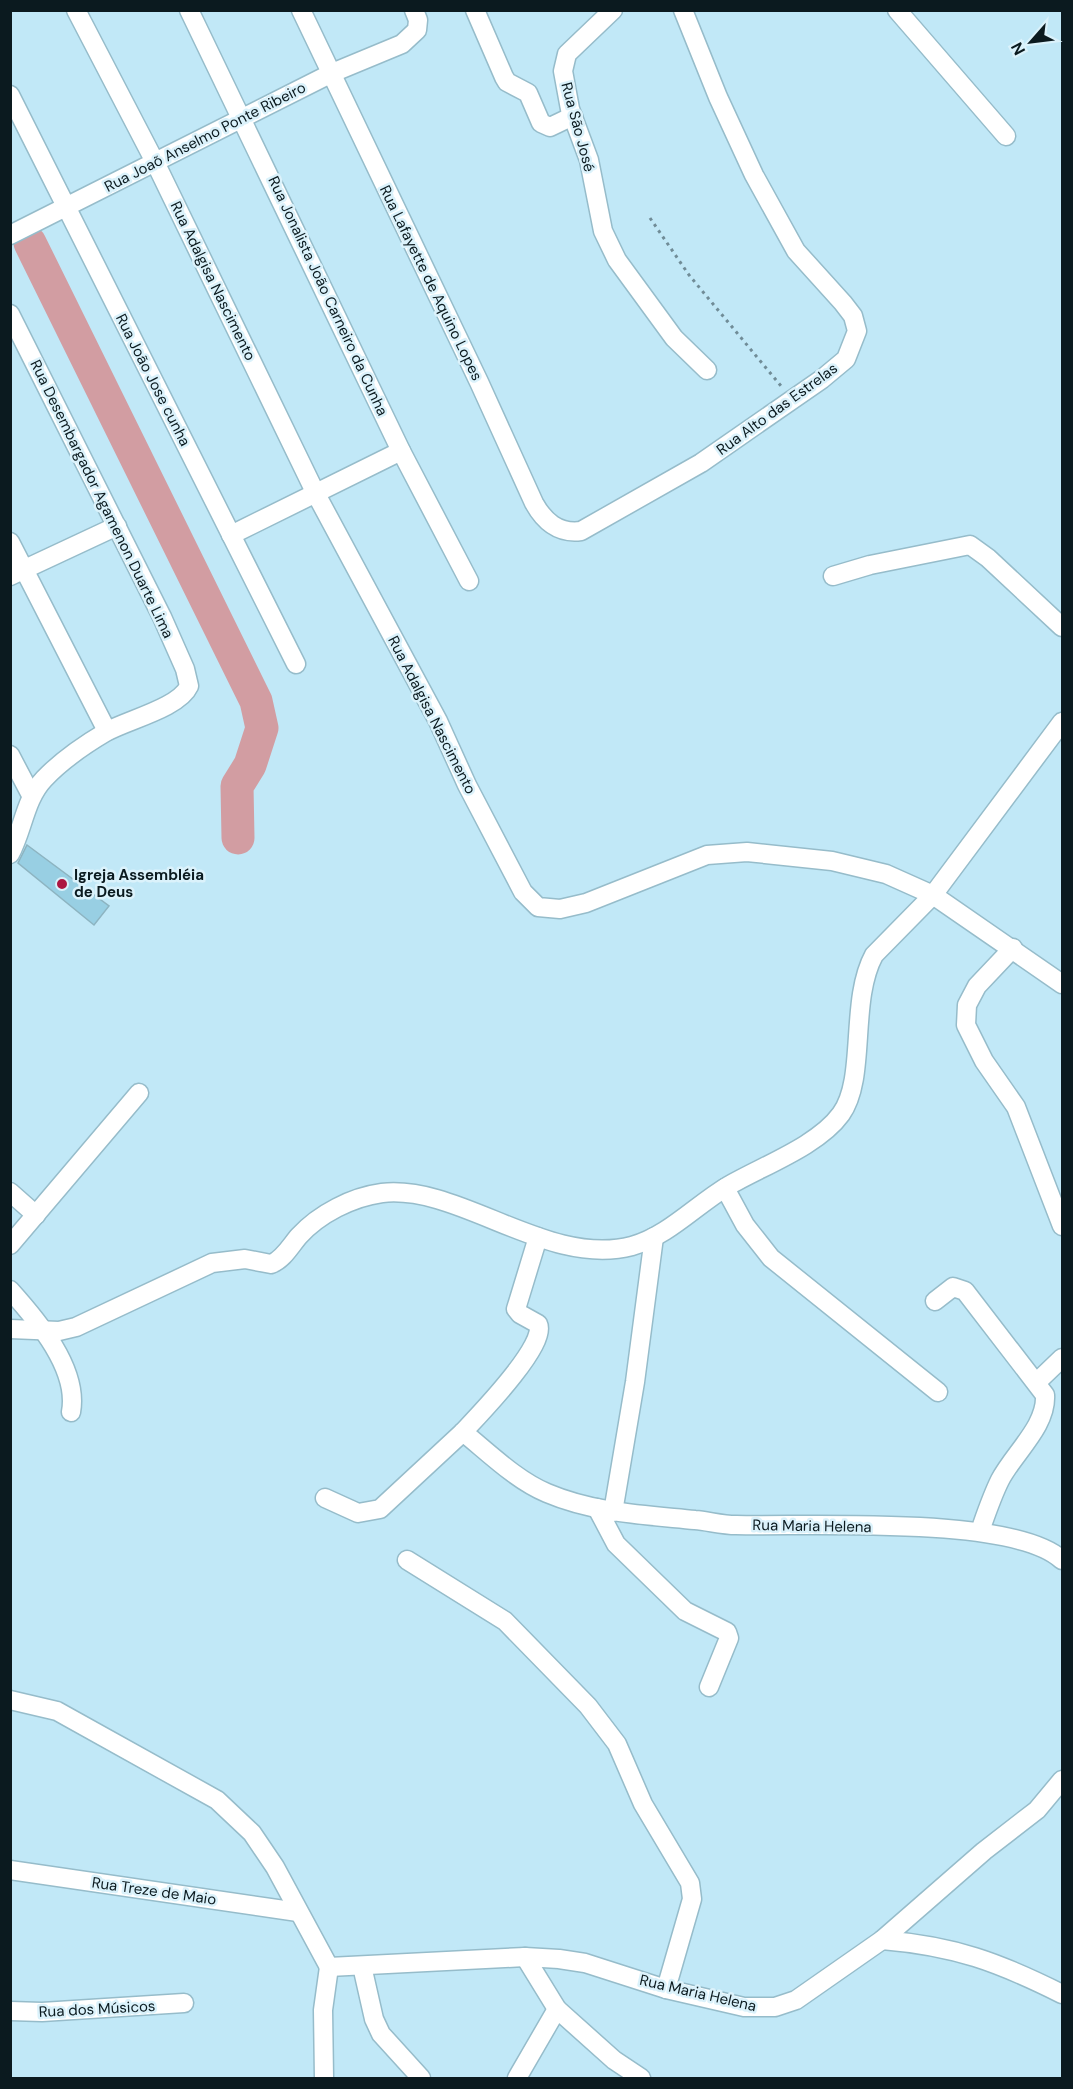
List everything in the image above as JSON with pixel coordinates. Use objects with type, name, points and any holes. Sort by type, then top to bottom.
[{"type":"street","name":"Rua Adalgisa Nascimento","points":[[76,10],[155,162],[316,494],[438,721],[467,785],[523,892],[538,907],[560,909],[586,903],[707,855],[726,852],[796,855],[843,863],[886,874],[933,895],[1013,948],[1062,984]]},
{"type":"street","name":"Rua Jonalista João Carneiro da Cunha","points":[[189,10],[243,118],[401,451],[469,581]]},
{"type":"street","name":"Rua Lafayette de Aquino Lopes","points":[[301,10],[479,381],[542,518],[551,525],[571,532],[581,531]]},
{"type":"street","name":"Rua Joaõ Anselmo Ponte Ribeiro","points":[[10,235],[332,73],[402,44],[417,30],[418,20],[414,10]]},
{"type":"street","points":[[475,10],[504,77],[507,82],[528,93],[541,123],[550,127],[573,116]]},
{"type":"street","name":"Rua São José","points":[[613,10],[567,54],[563,71],[573,116],[589,160],[603,231],[617,260],[674,338],[707,370]]},
{"type":"street","name":"Rua Alto das Estrelas","points":[[581,531],[701,463],[792,399],[846,359],[857,331],[853,316],[796,250],[754,175],[718,97],[683,10]]},
{"type":"street","points":[[897,10],[1006,136]]},
{"type":"street","name":"Rua João Jose cunha","points":[[10,95],[296,664]]},
{"type":"street","name":"Rua Desembargador Agamenon Duarte Lima","points":[[10,314],[162,617],[185,669],[189,686],[175,701],[107,731]]},
{"type":"street","points":[[231,535],[401,451]]},
{"type":"street","points":[[17,573],[117,526]]},
{"type":"street","points":[[10,542],[17,573],[107,731],[67,758],[31,795],[23,824],[10,854]]},
{"type":"street","points":[[833,576],[870,565],[970,545],[988,558],[1062,627]]},
{"type":"street","points":[[10,1329],[45,1330],[76,1327],[212,1263],[245,1259],[266,1265],[275,1263],[318,1218],[380,1193],[406,1193],[438,1200],[538,1237],[605,1248],[632,1245],[654,1237],[725,1188],[822,1133],[842,1113],[851,1091],[860,999],[868,966],[880,947],[933,895],[1062,722]]},
{"type":"street","points":[[10,755],[31,795]]},
{"type":"street","points":[[1013,948],[977,986],[967,1005],[966,1025],[984,1061],[1016,1107],[1062,1226]]},
{"type":"street","points":[[10,1245],[139,1093]]},
{"type":"street","points":[[725,1188],[745,1226],[771,1258],[938,1392]]},
{"type":"street","points":[[10,1192],[36,1215]]},
{"type":"street","points":[[325,1498],[358,1513],[380,1509],[463,1432],[508,1382],[539,1334],[538,1324],[520,1314],[516,1309],[538,1237]]},
{"type":"street","points":[[654,1237],[635,1382],[605,1510],[616,1545],[692,1615],[727,1632],[729,1638],[709,1687]]},
{"type":"street","points":[[935,1301],[953,1287],[965,1291],[1045,1395],[1044,1410],[1001,1479],[980,1531]]},
{"type":"street","points":[[10,1290],[45,1330],[65,1372],[73,1401],[71,1412]]},
{"type":"street","points":[[1036,1382],[1062,1358]]},
{"type":"street","name":"Rua Maria Helena","points":[[463,1432],[526,1482],[546,1493],[605,1510],[732,1526],[874,1527],[980,1531],[1046,1549],[1062,1560]]},
{"type":"street","points":[[406,1560],[505,1621],[518,1632],[588,1706],[617,1744],[643,1804],[690,1883],[692,1899],[666,1989]]},
{"type":"street","points":[[10,1700],[57,1711],[217,1800],[252,1833],[275,1867],[328,1967],[322,2019],[324,2079]]},
{"type":"street","name":"Rua Maria Helena","points":[[328,1967],[525,1957],[585,1963],[666,1989],[744,2007],[759,2009],[775,2007],[796,2000],[882,1940],[984,1851],[1037,1810],[1062,1780]]},
{"type":"street","name":"Rua Treze de Maio","points":[[10,1870],[298,1912]]},
{"type":"street","points":[[882,1940],[919,1943],[970,1954],[1008,1967],[1062,1994]]},
{"type":"street","points":[[525,1957],[557,2008],[598,2047],[641,2079]]},
{"type":"street","points":[[362,1966],[374,2019],[381,2034],[421,2079]]},
{"type":"street","name":"Rua dos Músicos","points":[[10,2011],[42,2012],[184,2003]]},
{"type":"street","points":[[517,2079],[557,2008]]},
{"type":"path","points":[[650,218],[689,274],[792,399]]},
{"type":"building","name":"Igreja Assembléia de Deus","points":[[27,845],[109,906],[94,925],[18,863]]},
{"type":"waterway","points":[[30,243],[256,701],[262,728],[250,765],[237,786],[238,838]]},
{"type":"place","name":"Igreja Assembléia de Deus","points":[[62,884]]}]
